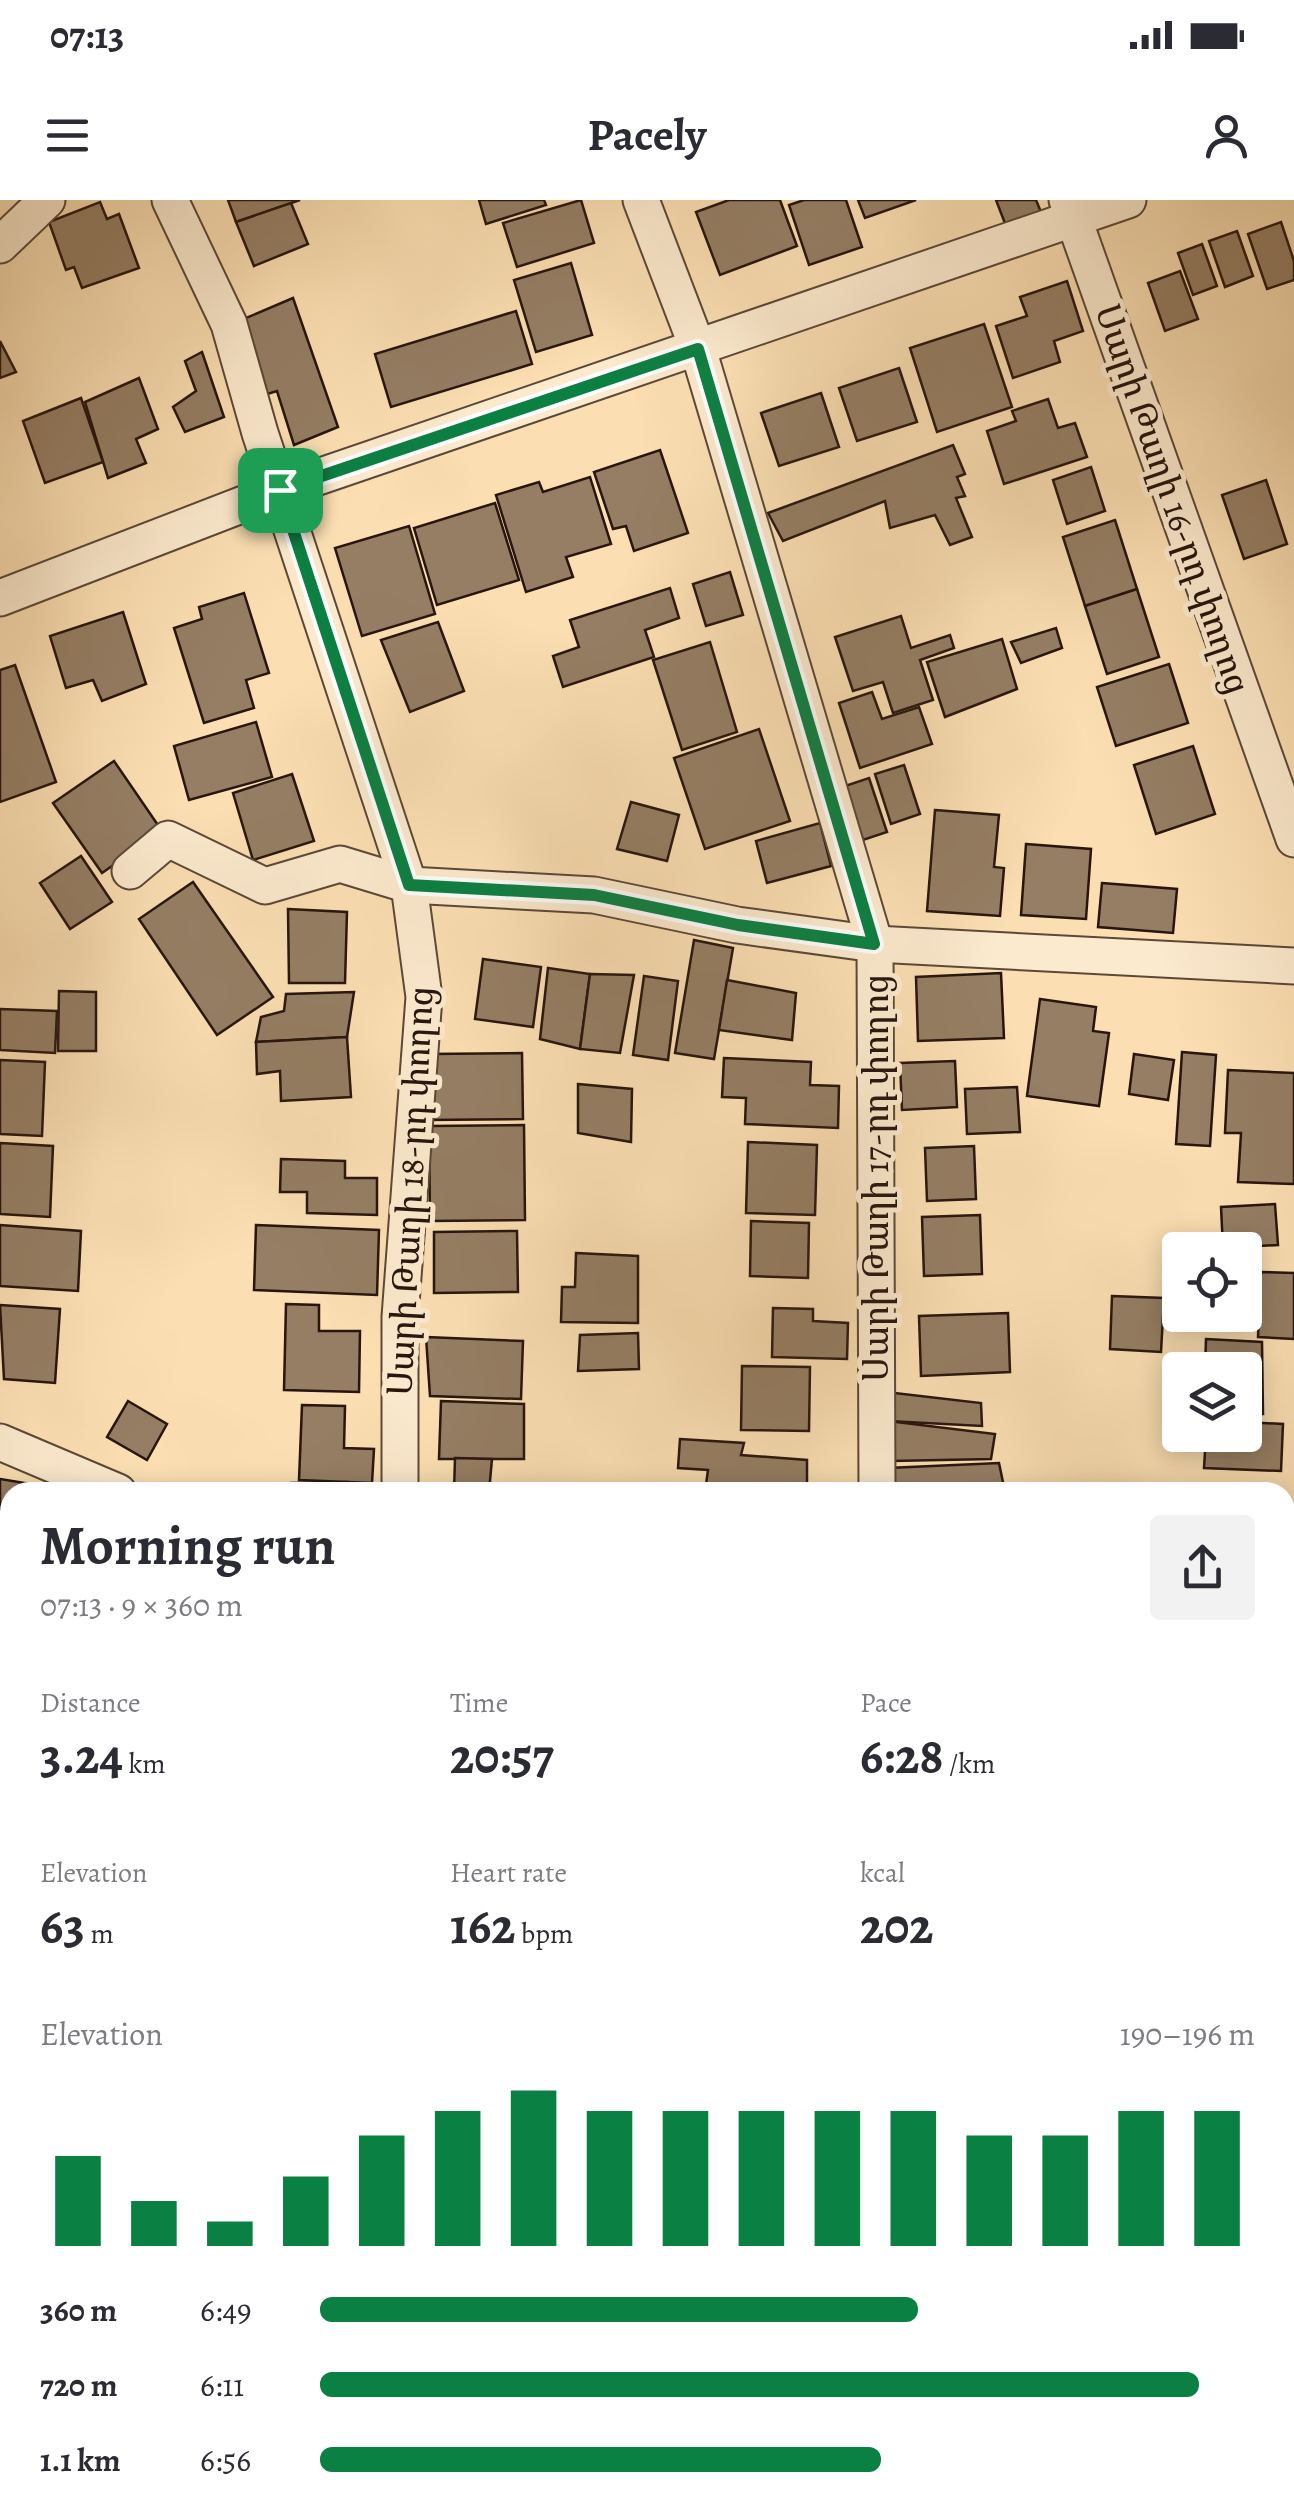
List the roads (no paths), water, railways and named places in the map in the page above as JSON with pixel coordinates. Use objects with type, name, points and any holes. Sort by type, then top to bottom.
[{"type":"street","points":[[0,245],[47,200]]},
{"type":"street","name":"Սարի Թաղի 18-րդ փողոց","points":[[170,200],[229,324],[409,885],[424,997],[400,1316],[400,1482]]},
{"type":"street","name":"Սարի Թաղի 17-րդ փողոց","points":[[641,200],[698,349],[874,944],[877,1482]]},
{"type":"street","points":[[0,598],[280,490],[698,349],[1070,208],[1128,200]]},
{"type":"street","name":"Սարի Թաղի 16-րդ փողոց","points":[[1070,208],[1294,839]]},
{"type":"street","points":[[130,870],[168,839],[265,886],[340,864],[409,885],[594,895],[738,925],[874,944],[1294,966]]},
{"type":"street","points":[[0,1442],[94,1482]]}]
